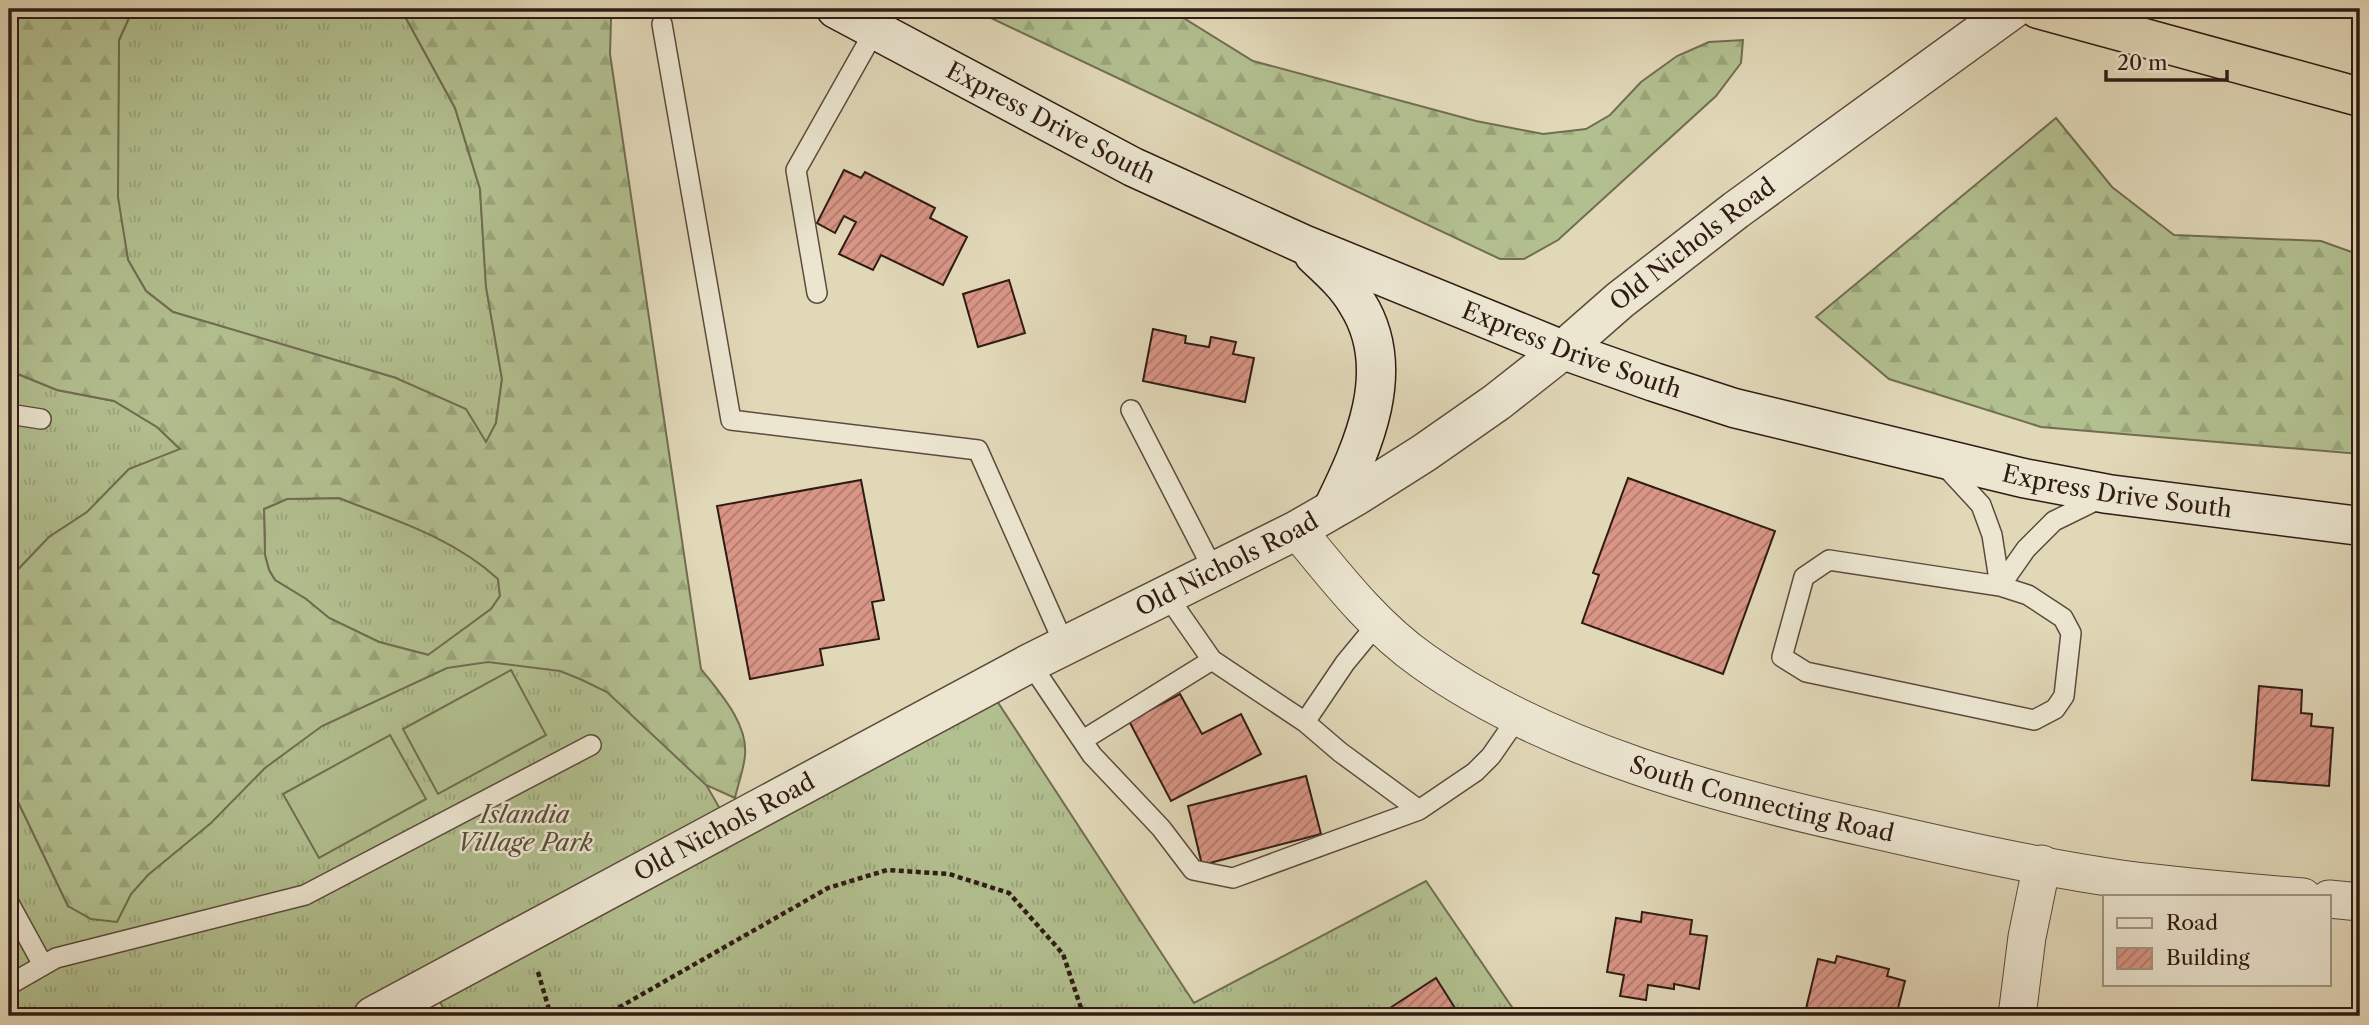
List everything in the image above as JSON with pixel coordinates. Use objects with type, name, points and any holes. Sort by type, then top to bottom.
[{"type":"highway","points":[[2038,9],[2360,97]]},
{"type":"street","name":"Express Drive South","points":[[836,9],[1133,167],[1303,244],[1563,349],[1734,408],[1940,460],[2108,494],[2360,526]]},
{"type":"street","name":"Old Nichols Road","points":[[373,1016],[1030,663],[1297,530],[1424,453],[1497,402],[1654,273],[1888,98],[2013,9]]},
{"type":"street","points":[[1303,244],[1342,281],[1359,305],[1376,356],[1377,379],[1369,422],[1353,468],[1333,508]]},
{"type":"street","name":"South Connecting Road","points":[[1297,530],[1378,623],[1423,661],[1518,716],[1603,752],[1700,786],[1794,812],[1933,843],[2119,878],[2280,895]]},
{"type":"street","points":[[2017,1016],[2027,937],[2042,864]]},
{"type":"street","points":[[2330,899],[2360,902]]},
{"type":"lane","points":[[662,24],[731,420],[978,450],[1065,646]]},
{"type":"lane","points":[[817,293],[796,170],[875,30]]},
{"type":"lane","points":[[1131,410],[1214,571]]},
{"type":"lane","points":[[9,414],[41,419]]},
{"type":"lane","points":[[1940,460],[1981,505],[1992,535],[2000,586]]},
{"type":"lane","points":[[2000,586],[2026,549],[2054,521],[2108,494]]},
{"type":"lane","points":[[1829,560],[2000,586],[2028,595],[2063,618],[2071,634],[2063,695],[2055,709],[2034,720],[1806,672],[1782,657],[1804,578],[1829,560]]},
{"type":"lane","points":[[1166,594],[1212,660],[1304,722],[1419,810]]},
{"type":"lane","points":[[1304,722],[1345,663],[1378,623]]},
{"type":"lane","points":[[1083,740],[1212,660]]},
{"type":"lane","points":[[1030,663],[1092,755],[1161,828],[1193,870],[1233,878],[1419,810],[1475,772],[1491,756],[1518,716]]},
{"type":"lane","points":[[9,985],[56,958],[305,895],[591,745]]},
{"type":"lane","points":[[9,903],[43,965]]},
{"type":"path","points":[[604,1016],[828,888],[887,870],[949,874],[1009,893],[1062,954],[1082,1016]]},
{"type":"path","points":[[537,968],[551,1016]]},
{"type":"green space","points":[[9,9],[133,9],[119,40],[118,197],[128,260],[146,291],[173,312],[396,378],[466,409],[486,442],[496,423],[502,379],[486,287],[480,189],[455,108],[401,9],[615,9],[611,19],[610,54],[701,669],[731,709],[745,743],[735,798],[706,785],[607,692],[580,679],[560,671],[488,662],[447,668],[322,726],[265,768],[211,823],[148,875],[131,894],[117,922],[91,919],[68,906],[9,783],[9,579],[49,537],[87,512],[129,469],[180,449],[157,427],[114,401],[57,390],[9,368]],"holes":[[[339,498],[423,531],[462,552],[498,579],[500,596],[491,609],[428,655],[379,642],[329,618],[306,599],[275,580],[269,570],[265,555],[264,509],[287,499]]]},
{"type":"green space","points":[[133,9],[401,9],[455,108],[480,189],[486,286],[502,379],[496,423],[486,443],[396,378],[173,312],[146,291],[128,260],[117,197],[119,40]]},
{"type":"green space","points":[[972,9],[1169,9],[1253,61],[1476,121],[1543,134],[1586,129],[1610,115],[1641,82],[1677,56],[1709,42],[1743,40],[1741,63],[1716,96],[1558,240],[1524,259],[1500,259]]},
{"type":"green space","points":[[2056,118],[2112,187],[2174,235],[2321,241],[2360,255],[2360,454],[2041,427],[1889,379],[1816,317]]},
{"type":"green space","points":[[9,368],[57,390],[114,401],[157,427],[181,450],[129,469],[87,512],[49,537],[9,579]]},
{"type":"green space","points":[[339,498],[427,532],[474,558],[498,579],[500,596],[491,609],[429,655],[379,642],[329,618],[306,599],[275,580],[269,570],[265,555],[264,509],[287,499]]},
{"type":"green space","name":"Islandia Village Park","points":[[586,603],[623,639],[724,816],[982,678],[1194,1003],[1426,881],[1518,1016],[447,1016],[430,981],[364,1016],[9,1016],[9,783],[68,906],[107,826]]},
{"type":"green space","points":[[511,670],[546,735],[438,794],[403,729]]},
{"type":"green space","points":[[390,735],[426,799],[319,858],[283,794]]},
{"type":"building","points":[[844,170],[861,178],[865,172],[935,208],[930,218],[967,237],[943,285],[881,255],[873,270],[839,254],[856,222],[844,216],[835,233],[817,223]]},
{"type":"building","points":[[1009,280],[1025,333],[978,347],[963,294]]},
{"type":"building","points":[[1153,329],[1186,336],[1185,343],[1209,347],[1211,337],[1236,342],[1233,354],[1254,358],[1245,402],[1143,381]]},
{"type":"building","points":[[1628,478],[1775,531],[1723,674],[1582,623],[1599,575],[1593,573]]},
{"type":"building","points":[[861,480],[884,600],[872,602],[879,639],[820,649],[823,665],[750,679],[717,506]]},
{"type":"building","points":[[2259,686],[2302,690],[2301,713],[2312,714],[2311,726],[2333,728],[2329,786],[2252,780]]},
{"type":"building","points":[[1180,694],[1202,734],[1241,714],[1261,754],[1171,801],[1129,721]]},
{"type":"building","points":[[1306,776],[1321,834],[1202,865],[1188,806]]},
{"type":"building","points":[[1642,912],[1692,920],[1690,934],[1707,936],[1699,989],[1674,984],[1674,989],[1648,985],[1646,1000],[1620,996],[1624,975],[1607,972],[1616,918],[1641,922]]},
{"type":"building","points":[[1837,956],[1889,969],[1887,976],[1905,981],[1896,1016],[1819,1016],[1805,1013],[1818,959],[1835,963]]},
{"type":"building","points":[[1436,978],[1460,1016],[1395,1016],[1390,1008]]}]
